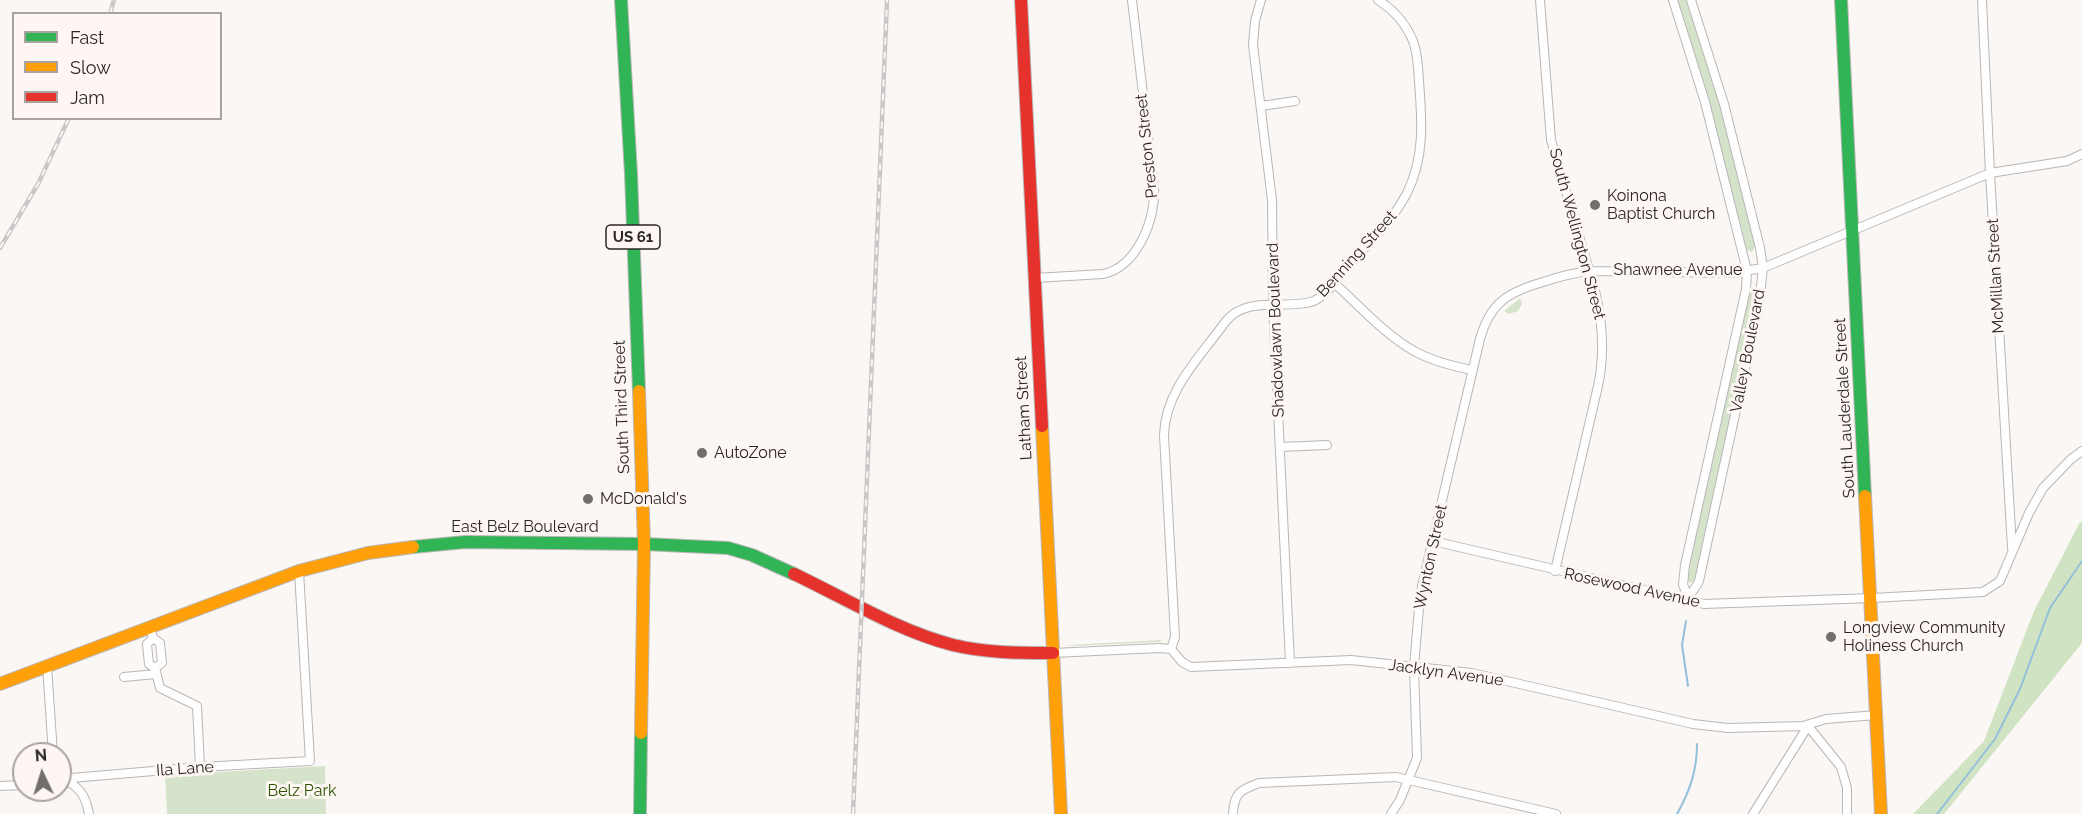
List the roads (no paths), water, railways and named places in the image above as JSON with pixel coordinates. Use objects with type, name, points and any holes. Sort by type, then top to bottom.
[{"type":"street","name":"South Third Street","points":[[621,0],[631,174],[644,544],[640,814]]},
{"type":"street","name":"Latham Street","points":[[1021,0],[1060,814]]},
{"type":"street","name":"Preston Street","points":[[1035,278],[1092,275],[1113,271],[1131,254],[1150,225],[1154,192],[1132,0]]},
{"type":"street","name":"Shadowlawn Boulevard","points":[[1261,0],[1253,40],[1272,200],[1273,305],[1290,663]]},
{"type":"street","name":"Benning Street","points":[[1171,649],[1175,637],[1164,435],[1168,408],[1176,390],[1229,317],[1239,310],[1250,306],[1311,302],[1319,297],[1334,283],[1398,208],[1411,185],[1421,145],[1421,102],[1415,47],[1400,18],[1378,0]]},
{"type":"street","name":"South Wellington Street","points":[[1540,0],[1551,140],[1601,319],[1602,358],[1598,386],[1555,571]]},
{"type":"street","name":"Valley Boulevard","points":[[1673,0],[1705,102],[1748,271],[1746,289],[1682,578],[1688,598],[1696,589],[1699,581],[1759,304],[1763,268],[1724,104],[1691,0]]},
{"type":"street","name":"South Lauderdale Street","points":[[1841,0],[1881,814]]},
{"type":"street","name":"McMillan Street","points":[[1982,0],[2012,551]]},
{"type":"street","points":[[1261,106],[1295,101]]},
{"type":"street","name":"Shawnee Avenue","points":[[1472,370],[1482,331],[1490,314],[1499,302],[1525,287],[1572,273],[1589,271],[1748,271],[1763,268],[1990,173],[2067,161],[2082,154]]},
{"type":"street","points":[[1334,283],[1406,346],[1432,359],[1472,370]]},
{"type":"street","name":"Wynton Street","points":[[1391,814],[1400,800],[1417,759],[1414,667],[1420,597],[1472,370]]},
{"type":"street","points":[[1280,447],[1327,445]]},
{"type":"street","name":"Rosewood Avenue","points":[[1433,541],[1555,571],[1718,604],[1983,592],[2000,581],[2029,513],[2043,488],[2082,451]]},
{"type":"street","name":"East Belz Boulevard","points":[[0,684],[47,666],[152,633],[299,571],[368,554],[465,542],[644,544],[728,548],[752,555],[911,630],[953,645],[999,653],[1053,653]]},
{"type":"street","name":"Ila Lane","points":[[72,780],[200,767],[310,761],[299,571]]},
{"type":"street","points":[[124,677],[156,671],[162,663],[160,643],[152,633],[147,645],[149,664],[156,671],[160,688],[197,706],[200,767]]},
{"type":"street","points":[[1053,653],[1171,649]]},
{"type":"street","name":"Jacklyn Avenue","points":[[1171,649],[1182,662],[1191,667],[1351,660],[1472,673],[1693,724],[1728,728],[1808,726],[1826,719],[1877,715]]},
{"type":"street","points":[[47,666],[52,742]]},
{"type":"street","points":[[1754,814],[1808,726],[1840,767],[1847,788],[1846,814]]},
{"type":"street","points":[[1233,814],[1234,799],[1243,789],[1259,783],[1364,777],[1396,777],[1556,814]]},
{"type":"street","points":[[72,784],[84,796],[89,814]]},
{"type":"waterway","points":[[1937,814],[1995,739],[2020,689],[2050,608],[2082,561]]},
{"type":"waterway","points":[[1686,621],[1682,645],[1688,686]]},
{"type":"waterway","points":[[1677,814],[1692,780],[1697,744]]},
{"type":"railway","points":[[111,12],[114,0]]},
{"type":"railway","points":[[853,814],[887,0]]},
{"type":"railway","points":[[0,248],[38,184],[68,120]]},
{"type":"place","name":"Koinona Baptist Church","points":[[1595,205]]},
{"type":"place","name":"AutoZone","points":[[702,453]]},
{"type":"place","name":"McDonald's","points":[[588,499]]},
{"type":"place","name":"Longview Community Holiness Church","points":[[1831,637]]},
{"type":"park label","name":"Belz Park","points":[[302,791]]}]
